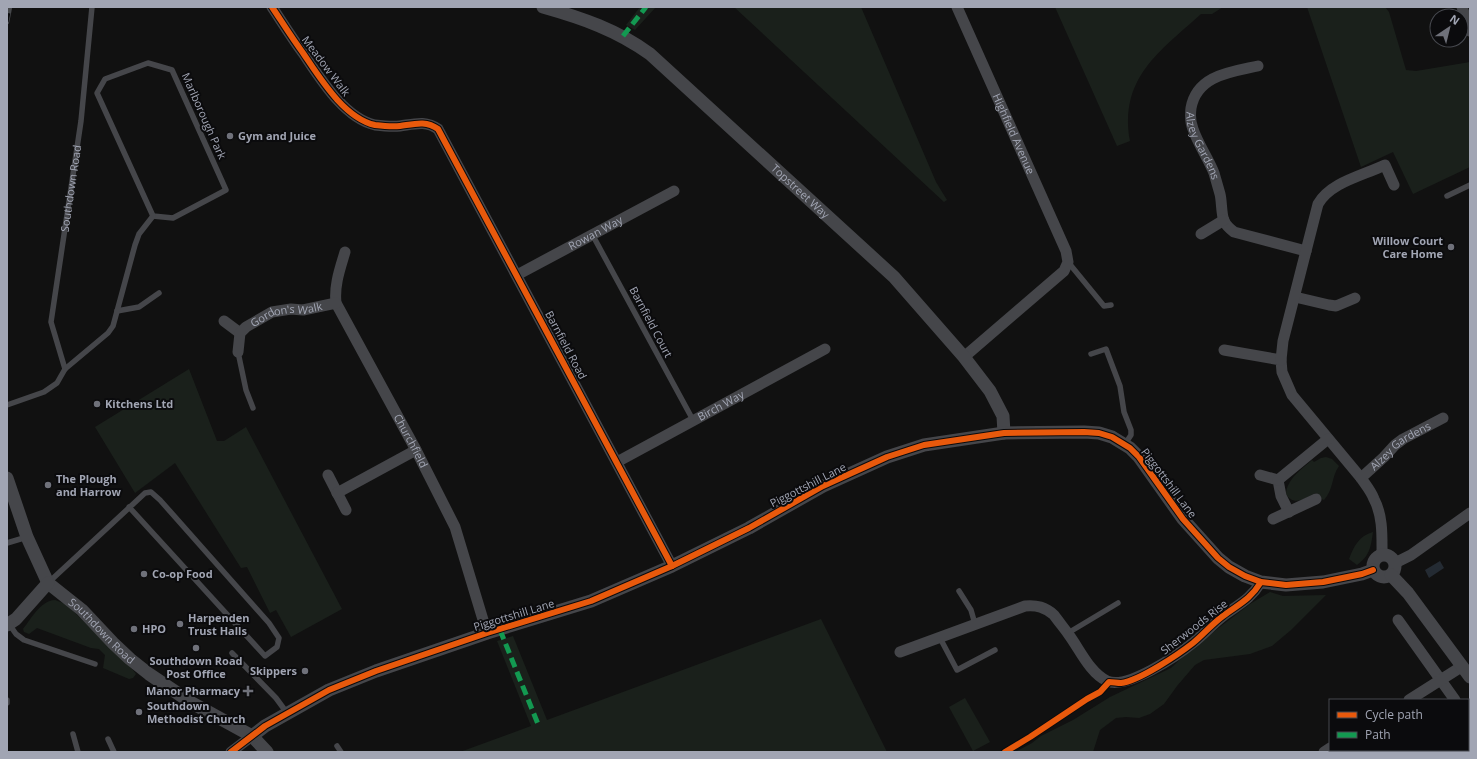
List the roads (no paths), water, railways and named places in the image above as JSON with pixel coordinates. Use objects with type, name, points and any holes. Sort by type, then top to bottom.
[{"type":"street","name":"Meadow Walk","points":[[272,7],[325,85],[338,101],[349,111],[374,124],[398,126],[420,123],[427,124],[438,129],[442,135]]},
{"type":"street","name":"Topstreet Way","points":[[543,7],[602,27],[631,41],[650,54],[894,278],[964,357],[990,391],[1003,416],[1004,433]]},
{"type":"street","name":"Highfield Avenue","points":[[957,7],[1066,251],[1068,262]]},
{"type":"street","points":[[1462,7],[1470,31]]},
{"type":"street","name":"Alzey Gardens","points":[[1224,220],[1220,193],[1214,174],[1193,130],[1190,118],[1192,102],[1196,93],[1212,78],[1258,66]]},
{"type":"street","name":"Barnfield Road","points":[[442,135],[672,566]]},
{"type":"street","name":"Alzey Gardens","points":[[1382,555],[1382,531],[1379,512],[1374,498],[1361,478],[1292,395],[1282,372],[1281,360],[1283,341],[1318,204],[1323,196],[1336,186],[1385,165],[1394,185]]},
{"type":"street","name":"Rowan Way","points":[[517,275],[674,191]]},
{"type":"street","points":[[1201,234],[1224,220],[1228,227],[1234,232],[1306,251]]},
{"type":"street","name":"Churchfield","points":[[345,252],[336,283],[336,303],[416,450],[455,527],[487,633]]},
{"type":"street","points":[[964,357],[1064,271],[1068,262]]},
{"type":"street","points":[[1295,297],[1336,306],[1355,298]]},
{"type":"street","name":"Gordon's Walk","points":[[238,352],[240,333],[246,327],[272,312],[290,309],[302,310],[336,303]]},
{"type":"street","name":"Gordon's Walk","points":[[224,321],[240,333]]},
{"type":"street","name":"Birch Way","points":[[617,462],[825,349]]},
{"type":"street","points":[[1224,350],[1281,360]]},
{"type":"street","name":"Alzey Gardens","points":[[1361,478],[1384,458],[1402,439],[1442,418]]},
{"type":"street","name":"Piggottshill Lane","points":[[252,736],[265,726],[329,690],[376,671],[487,633],[591,601],[672,566],[748,528],[823,486],[887,457],[924,445],[1004,433],[1099,433],[1112,437],[1126,444],[1139,457],[1183,519],[1218,558],[1229,567],[1245,576],[1261,582],[1286,585],[1323,582],[1362,574],[1373,570]]},
{"type":"street","points":[[1278,480],[1328,439]]},
{"type":"street","points":[[337,494],[416,450]]},
{"type":"street","points":[[328,475],[346,510]]},
{"type":"street","points":[[1260,475],[1278,480]]},
{"type":"street","name":"Southdown Road","points":[[7,478],[27,537],[48,583],[82,610],[112,643],[149,674],[192,703],[252,736],[267,752]]},
{"type":"street","points":[[1278,480],[1281,496],[1289,512]]},
{"type":"street","points":[[1273,519],[1316,499]]},
{"type":"street","points":[[1470,513],[1411,555],[1393,569],[1384,578],[1377,576],[1373,570],[1374,560],[1382,555],[1390,556],[1393,569],[1408,593],[1461,667],[1470,677]]},
{"type":"street","name":"Sherwoods Rise","points":[[900,652],[1025,606],[1034,605],[1048,610],[1054,615],[1092,669],[1101,678],[1109,682],[1122,683],[1136,678],[1167,661],[1193,643],[1223,616],[1251,596],[1261,582]]},
{"type":"street","points":[[8,624],[16,619],[48,583]]},
{"type":"street","points":[[1398,620],[1455,699]]},
{"type":"street","points":[[1410,699],[1461,667]]},
{"type":"street","points":[[231,752],[252,736]]},
{"type":"lane","name":"Southdown Road","points":[[65,369],[51,322],[82,121],[92,7]]},
{"type":"lane","name":"Marlborough Park","points":[[148,63],[172,70],[226,190],[173,218],[153,216],[97,93],[105,79],[148,63]]},
{"type":"lane","points":[[1447,196],[1470,185]]},
{"type":"lane","points":[[7,405],[44,392],[57,383],[65,369],[108,333],[113,326],[135,245],[140,234],[153,216]]},
{"type":"lane","name":"Barnfield Court","points":[[592,234],[693,420]]},
{"type":"lane","points":[[1068,262],[1104,306],[1112,305]]},
{"type":"lane","points":[[117,311],[140,307],[159,293]]},
{"type":"lane","points":[[1092,354],[1106,349],[1120,386],[1124,412],[1131,430],[1131,435],[1126,444]]},
{"type":"lane","name":"Gordon's Walk","points":[[238,352],[246,390],[253,408]]},
{"type":"lane","points":[[48,583],[129,507],[145,493],[151,492],[160,500],[269,623],[279,638],[277,646],[265,656],[129,507]]},
{"type":"lane","points":[[7,543],[27,537]]},
{"type":"lane","points":[[959,591],[971,610],[975,624]]},
{"type":"lane","points":[[1068,634],[1118,603]]},
{"type":"lane","points":[[8,624],[16,634],[24,640],[94,664]]},
{"type":"lane","points":[[940,638],[958,670],[995,650]]},
{"type":"lane","points":[[232,653],[276,698],[287,714]]},
{"type":"lane","points":[[73,734],[78,752]]},
{"type":"lane","points":[[108,739],[114,752]]},
{"type":"lane","points":[[337,746],[341,752]]},
{"type":"railway","points":[[7,22],[10,7]]},
{"type":"place","name":"Gym and Juice","points":[[230,136]]},
{"type":"place","name":"Willow Court Care Home","points":[[1451,247]]},
{"type":"place","name":"Kitchens Ltd","points":[[97,404]]},
{"type":"place","name":"The Plough and Harrow","points":[[48,485]]},
{"type":"place","name":"Co-op Food","points":[[144,574]]},
{"type":"place","name":"Harpenden Trust Halls","points":[[180,624]]},
{"type":"place","name":"HPO","points":[[134,629]]},
{"type":"place","name":"Southdown Road Post Office","points":[[196,648]]},
{"type":"place","name":"Skippers","points":[[305,671]]},
{"type":"place","name":"Manor Pharmacy","points":[[248,691]]},
{"type":"place","name":"Southdown Methodist Church","points":[[139,712]]}]
